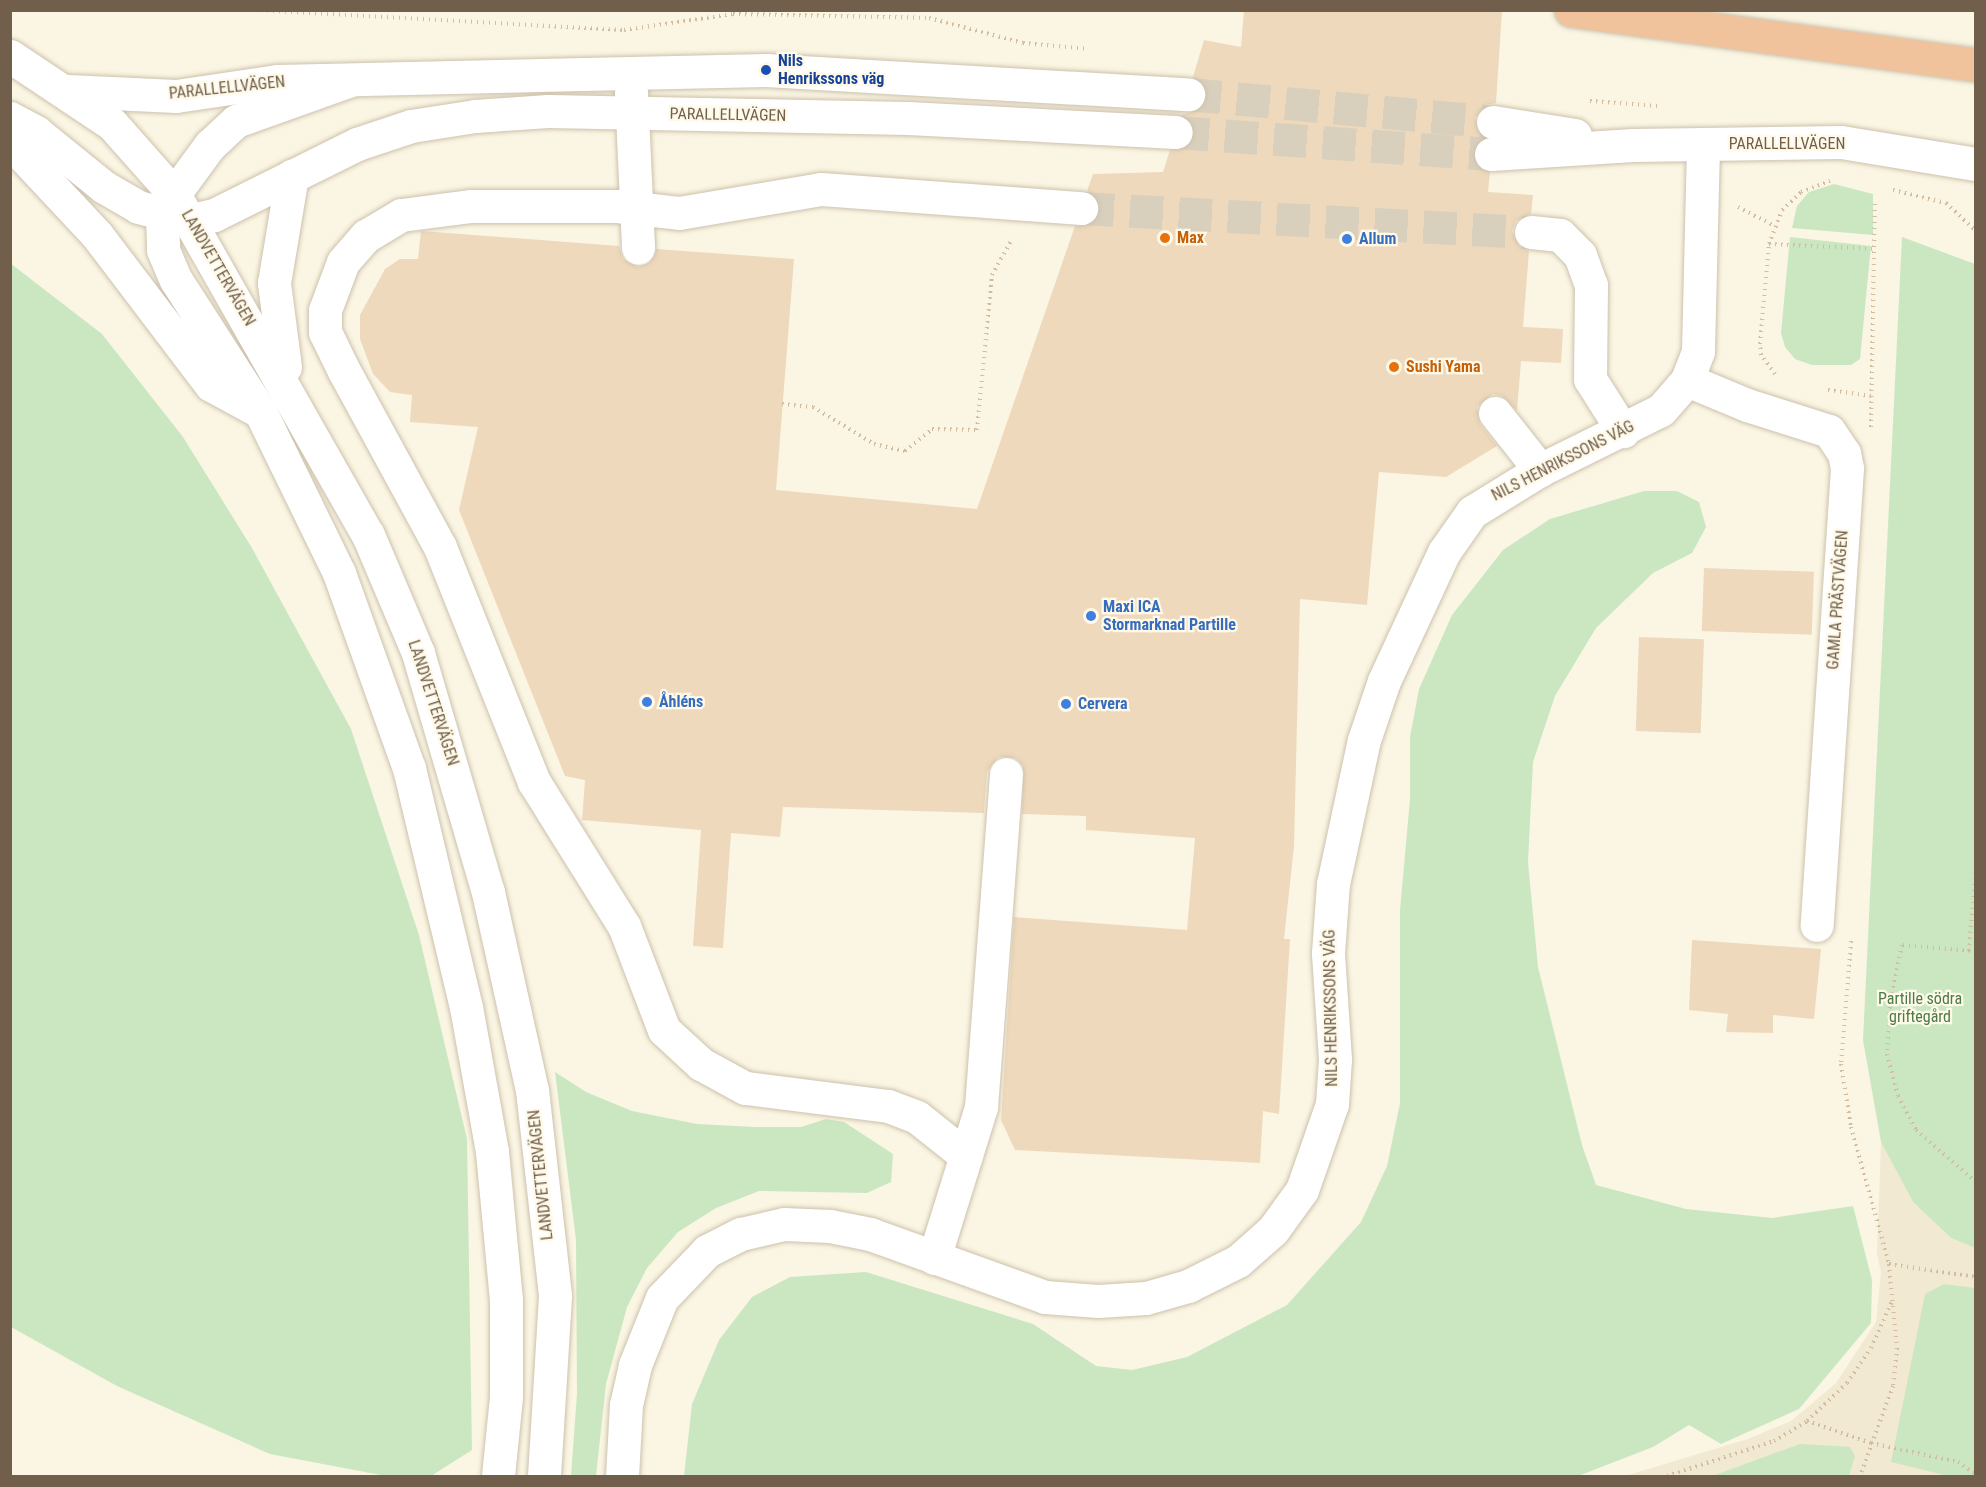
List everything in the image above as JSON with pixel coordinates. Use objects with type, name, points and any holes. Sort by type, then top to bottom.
[{"type":"highway","points":[[1571,10],[1976,64]]},
{"type":"street","name":"LANDVETTERVÄGEN","points":[[10,56],[68,90],[112,124],[176,210],[288,390],[368,535],[418,653],[488,892],[532,1090],[555,1296],[544,1476]]},
{"type":"street","name":"PARALLELLVÄGEN","points":[[68,90],[176,96],[277,81],[766,70],[1188,94]]},
{"type":"street","points":[[631,73],[638,248]]},
{"type":"street","name":"PARALLELLVÄGEN","points":[[351,80],[236,121],[210,145],[176,210],[214,215],[357,144],[411,126],[548,111],[908,118],[1176,132]]},
{"type":"street","points":[[10,118],[36,132],[104,188],[176,210],[163,250],[176,280],[260,411],[339,573],[377,672],[409,768],[466,1006],[492,1152],[506,1299],[506,1397],[498,1476]]},
{"type":"street","name":"PARALLELLVÄGEN","points":[[1492,138],[1633,145],[1841,142],[1976,164]]},
{"type":"street","points":[[10,142],[97,235],[211,385],[260,411]]},
{"type":"street","name":"NILS HENRIKSSONS VÄG","points":[[622,1476],[626,1405],[647,1330],[662,1298],[706,1251],[741,1234],[784,1224],[830,1226],[870,1234],[1045,1297],[1098,1301],[1146,1298],[1188,1286],[1238,1261],[1273,1230],[1302,1190],[1332,1104],[1335,1059],[1328,953],[1332,884],[1364,740],[1384,681],[1444,552],[1472,512],[1540,470],[1623,431],[1661,410],[1687,380],[1698,351],[1703,145]]},
{"type":"street","points":[[288,390],[274,283],[292,176]]},
{"type":"street","points":[[966,1156],[917,1117],[888,1106],[746,1088],[689,1055],[664,1030],[624,926],[561,830],[534,782],[440,547],[325,332],[328,293],[343,262],[366,236],[401,215],[471,206],[636,208],[679,213],[821,189],[1081,208]]},
{"type":"street","points":[[1531,232],[1560,235],[1580,255],[1591,285],[1590,379],[1623,431]]},
{"type":"street","name":"GAMLA PRÄSTVÄGEN","points":[[1687,380],[1747,405],[1829,431],[1844,453],[1847,468],[1817,925]]},
{"type":"street","points":[[1495,413],[1540,470]]},
{"type":"street","points":[[934,1258],[982,1100],[1006,774]]},
{"type":"path","points":[[255,10],[624,30],[733,14],[929,18],[1023,43],[1093,50]]},
{"type":"path","points":[[1023,43],[1023,84]]},
{"type":"path","points":[[1784,381],[1761,355],[1769,244],[1782,210],[1801,192],[1835,181]]},
{"type":"path","points":[[1884,188],[1946,203],[1976,231]]},
{"type":"path","points":[[1871,432],[1877,249],[1875,201]]},
{"type":"path","points":[[782,404],[813,407],[873,444],[905,451],[932,429],[977,430],[992,275],[1017,227],[1021,203]]},
{"type":"path","points":[[1769,244],[1877,249]]},
{"type":"path","points":[[1824,389],[1872,396]]},
{"type":"path","points":[[1969,951],[1976,867]]},
{"type":"path","points":[[1852,930],[1841,1064],[1851,1127],[1889,1264],[1897,1348],[1893,1386],[1870,1443],[1860,1476]]},
{"type":"path","points":[[1976,951],[1902,945],[1890,1001],[1887,1054],[1898,1096],[1916,1130],[1976,1182]]},
{"type":"path","points":[[1889,1264],[1976,1276]]},
{"type":"path","points":[[1667,1476],[1741,1454],[1807,1421],[1846,1383],[1871,1348],[1894,1299]]},
{"type":"path","points":[[1807,1421],[1870,1443],[1917,1450],[1958,1462],[1976,1474]]},
{"type":"shaded area","points":[[1881,1142],[1913,1202],[1951,1238],[1975,1248],[1975,1476],[1625,1476],[1748,1439],[1791,1421],[1836,1383],[1876,1322],[1881,1272],[1877,1254]]},
{"type":"green space","points":[[1834,184],[1873,194],[1873,235],[1792,228],[1797,206],[1809,192]]},
{"type":"green space","points":[[1790,237],[1871,246],[1860,359],[1851,365],[1812,365],[1795,359],[1785,347],[1781,333]]},
{"type":"green space","name":"Partille södra griftegård","points":[[1902,237],[1975,264],[1975,1248],[1951,1238],[1913,1202],[1881,1142],[1863,1040]]},
{"type":"green space","points":[[10,263],[102,334],[183,437],[252,548],[351,729],[419,935],[467,1139],[472,1450],[431,1476],[386,1476],[270,1454],[117,1386],[11,1327]]},
{"type":"green space","points":[[1644,491],[1677,491],[1699,502],[1706,527],[1692,553],[1653,573],[1596,628],[1555,696],[1533,762],[1528,862],[1538,967],[1582,1145],[1596,1185],[1686,1209],[1772,1218],[1853,1206],[1872,1280],[1871,1323],[1799,1409],[1721,1444],[1689,1425],[1653,1447],[1578,1476],[684,1476],[692,1404],[719,1340],[752,1297],[790,1277],[866,1272],[1033,1324],[1096,1366],[1132,1370],[1187,1357],[1287,1305],[1361,1222],[1387,1166],[1400,1103],[1400,910],[1410,799],[1410,737],[1419,689],[1452,615],[1503,550],[1550,519]]},
{"type":"green space","points":[[555,1072],[586,1092],[632,1111],[697,1124],[755,1127],[801,1127],[826,1119],[844,1122],[893,1154],[891,1182],[867,1193],[759,1191],[716,1208],[678,1232],[647,1268],[627,1307],[606,1384],[596,1476],[571,1476],[577,1393],[576,1240]]},
{"type":"green space","points":[[1944,1284],[1975,1288],[1975,1476],[1948,1476],[1891,1462],[1925,1294]]},
{"type":"green space","points":[[1800,1444],[1850,1447],[1855,1456],[1849,1476],[1712,1476]]},
{"type":"building","points":[[1244,10],[1502,10],[1496,103],[1486,105],[1475,118],[1483,137],[1472,156],[1476,165],[1490,172],[1488,192],[1533,195],[1531,214],[1516,221],[1512,231],[1520,247],[1529,251],[1523,327],[1563,329],[1561,363],[1521,361],[1517,411],[1502,396],[1493,394],[1477,407],[1480,424],[1497,446],[1446,477],[1379,472],[1367,605],[1300,599],[1294,846],[1284,939],[1290,939],[1279,1114],[1263,1111],[1260,1163],[1015,1150],[1001,1120],[1014,917],[1187,930],[1195,838],[1086,830],[1086,816],[1022,814],[1023,766],[1016,758],[998,757],[987,772],[984,813],[783,807],[780,837],[731,833],[723,948],[693,946],[701,830],[582,820],[585,780],[565,776],[459,510],[478,427],[410,422],[412,395],[390,392],[373,374],[360,339],[360,315],[385,269],[400,259],[418,259],[421,231],[619,246],[623,259],[638,267],[649,263],[656,249],[794,259],[776,490],[977,509],[1075,226],[1090,225],[1100,210],[1098,199],[1087,191],[1093,174],[1163,172],[1170,150],[1191,143],[1193,124],[1181,115],[1197,110],[1207,96],[1204,85],[1193,77],[1204,40],[1241,47]]},
{"type":"building","points":[[1704,568],[1814,572],[1812,635],[1702,631]]},
{"type":"building","points":[[1639,637],[1704,639],[1701,733],[1636,731]]},
{"type":"building","points":[[1692,940],[1821,949],[1814,1019],[1773,1015],[1773,1033],[1726,1032],[1728,1014],[1689,1010]]},
{"type":"tunnel","points":[[1188,94],[1493,122]]},
{"type":"tunnel","points":[[1176,132],[1491,154]]},
{"type":"tunnel","points":[[1081,208],[1531,232]]},
{"type":"place","name":"Nils Henrikssons väg","points":[[766,70]]},
{"type":"place","name":"Max","points":[[1165,238]]},
{"type":"place","name":"Allum","points":[[1347,239]]},
{"type":"place","name":"Sushi Yama","points":[[1394,367]]},
{"type":"place","name":"Maxi ICA Stormarknad Partille","points":[[1091,616]]},
{"type":"place","name":"Åhléns","points":[[647,702]]},
{"type":"place","name":"Cervera","points":[[1066,704]]}]
